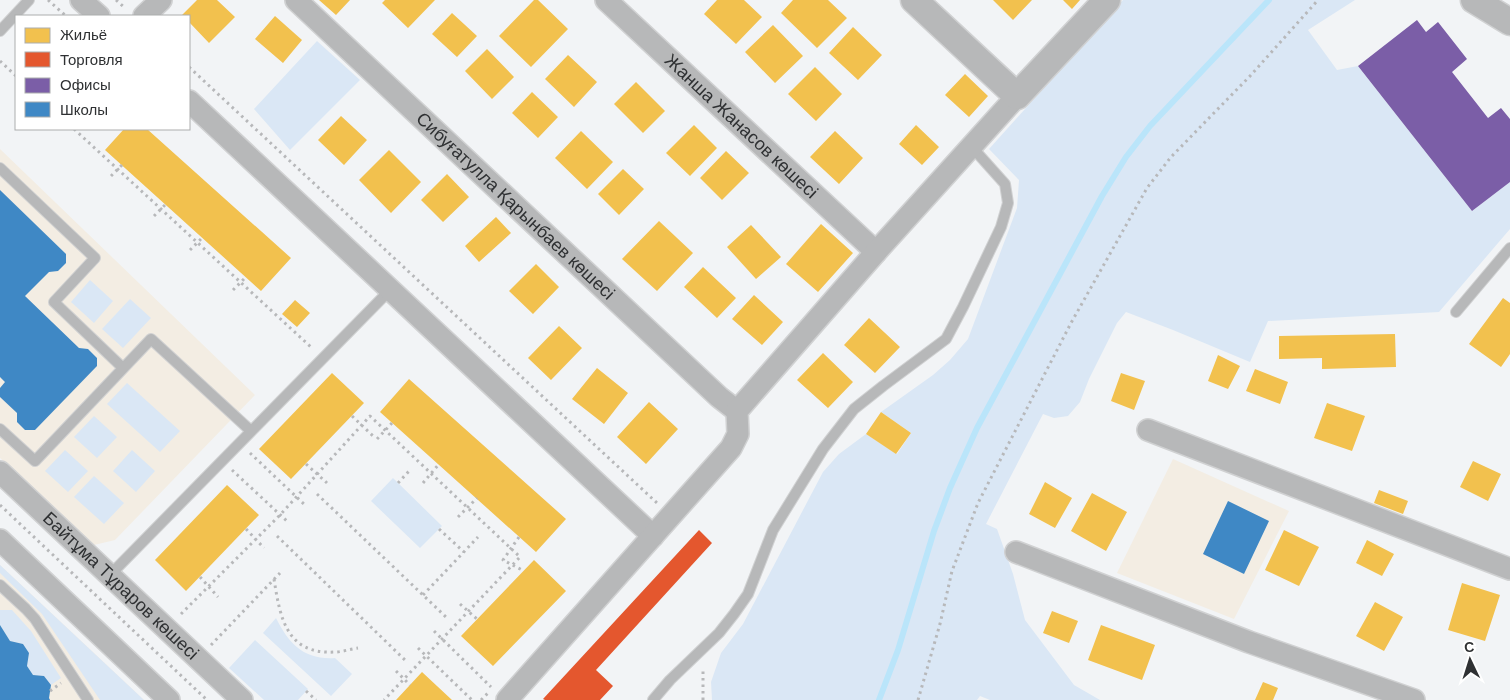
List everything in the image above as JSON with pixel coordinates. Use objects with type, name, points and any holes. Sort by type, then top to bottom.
[{"type":"street","points":[[81,0],[98,15]]},
{"type":"street","points":[[145,15],[161,0]]},
{"type":"street","name":"Сибуғатулла Қарынбаев көшесі","points":[[296,0],[719,397],[737,411]]},
{"type":"street","name":"Жанша Жанасов көшесі","points":[[606,0],[876,252]]},
{"type":"street","points":[[914,0],[1017,96]]},
{"type":"street","points":[[500,694],[653,536],[730,448],[738,434],[737,411],[971,146],[1107,0]]},
{"type":"street","points":[[1474,0],[1510,22]]},
{"type":"street","points":[[190,102],[653,536]]},
{"type":"street","points":[[1148,430],[1510,569]]},
{"type":"street","name":"Байтұма Тұраров көшесі","points":[[0,472],[242,700]]},
{"type":"street","points":[[0,540],[169,700]]},
{"type":"street","points":[[1016,552],[1249,642],[1414,700]]},
{"type":"lane","points":[[0,31],[29,0]]},
{"type":"lane","points":[[653,700],[670,680],[719,633],[748,594],[773,530],[822,449],[854,409],[946,339],[1001,227],[1008,203],[1005,184],[971,146]]},
{"type":"lane","points":[[0,168],[96,258],[54,302],[124,368]]},
{"type":"lane","points":[[1456,312],[1510,248]]},
{"type":"lane","points":[[110,575],[390,290]]},
{"type":"lane","points":[[0,429],[35,462],[151,339],[251,431]]},
{"type":"lane","points":[[0,586],[35,619],[88,700]]},
{"type":"path","points":[[48,0],[65,15]]},
{"type":"path","points":[[918,700],[940,624],[952,571],[978,503],[1071,323],[1147,188],[1171,157],[1251,75],[1318,0]]},
{"type":"path","points":[[0,61],[15,75]]},
{"type":"path","points":[[190,68],[670,516]]},
{"type":"path","points":[[75,130],[323,358]]},
{"type":"path","points":[[110,176],[122,165]]},
{"type":"path","points":[[154,216],[165,205]]},
{"type":"path","points":[[190,250],[202,238]]},
{"type":"path","points":[[233,290],[246,277]]},
{"type":"path","points":[[352,416],[373,436]]},
{"type":"path","points":[[167,629],[280,515],[370,416],[520,557],[384,700]]},
{"type":"path","points":[[377,439],[392,423]]},
{"type":"path","points":[[239,443],[306,506]]},
{"type":"path","points":[[222,461],[289,523]]},
{"type":"path","points":[[306,464],[327,483]]},
{"type":"path","points":[[423,483],[439,464]]},
{"type":"path","points":[[398,483],[410,470]]},
{"type":"path","points":[[317,494],[447,618]]},
{"type":"path","points":[[458,518],[477,498]]},
{"type":"path","points":[[0,505],[206,700]]},
{"type":"path","points":[[246,529],[264,548]]},
{"type":"path","points":[[439,529],[464,552]]},
{"type":"path","points":[[277,536],[406,661]]},
{"type":"path","points":[[520,536],[503,560],[524,571]]},
{"type":"path","points":[[423,595],[478,537]]},
{"type":"path","points":[[210,646],[280,573]]},
{"type":"path","points":[[200,576],[218,597]]},
{"type":"path","points":[[274,579],[278,609],[285,626],[296,641],[306,649],[320,652],[336,652],[358,648]]},
{"type":"path","points":[[460,604],[477,619]]},
{"type":"path","points":[[434,631],[500,694]]},
{"type":"path","points":[[418,648],[472,700]]},
{"type":"path","points":[[396,671],[410,685]]},
{"type":"path","points":[[306,691],[316,700]]},
{"type":"shaded area","points":[[1123,0],[1355,0],[1308,30],[1337,70],[1358,66],[1472,211],[1510,182],[1510,229],[1439,312],[1268,321],[1250,362],[1126,312],[1117,323],[1089,379],[1080,402],[1068,416],[1054,418],[1043,414],[986,524],[997,529],[1013,574],[1025,620],[1074,685],[1100,700],[990,700],[980,696],[977,700],[712,700],[711,682],[721,653],[743,624],[823,472],[839,454],[866,434],[897,454],[911,433],[881,412],[933,375],[950,360],[968,339],[1017,208],[1019,180],[989,149]]},
{"type":"shaded area","points":[[317,41],[360,80],[290,150],[254,109]]},
{"type":"shaded area","points":[[0,149],[255,395],[115,540],[94,545],[0,458]]},
{"type":"shaded area","points":[[90,280],[113,301],[94,323],[71,302]]},
{"type":"shaded area","points":[[130,299],[151,318],[123,348],[102,329]]},
{"type":"shaded area","points":[[127,383],[180,431],[160,452],[107,404]]},
{"type":"shaded area","points":[[94,416],[117,437],[97,458],[74,437]]},
{"type":"shaded area","points":[[65,450],[88,471],[68,492],[45,471]]},
{"type":"shaded area","points":[[132,450],[155,471],[136,492],[113,471]]},
{"type":"shaded area","points":[[1173,459],[1289,511],[1234,619],[1117,573]]},
{"type":"shaded area","points":[[94,476],[124,503],[104,524],[74,497]]},
{"type":"shaded area","points":[[393,478],[442,526],[420,548],[371,501]]},
{"type":"shaded area","points":[[0,565],[78,638],[144,700],[0,700]]},
{"type":"shaded area","points":[[0,565],[144,700],[100,700],[42,614],[0,573]]},
{"type":"shaded area","points":[[0,610],[12,610],[31,631],[61,678],[51,685],[44,676],[33,675],[27,666],[29,653],[23,644],[10,641],[0,625]]},
{"type":"shaded area","points":[[276,618],[292,643],[306,653],[324,658],[335,658],[352,674],[331,696],[263,633]]},
{"type":"shaded area","points":[[255,640],[308,689],[298,700],[264,700],[229,668]]},
{"type":"building: Жильё","points":[[197,0],[217,0],[235,17],[209,43],[190,23],[190,15],[182,15]]},
{"type":"building: Жильё","points":[[319,0],[350,0],[336,15]]},
{"type":"building: Жильё","points":[[385,0],[435,0],[408,28],[382,3]]},
{"type":"building: Жильё","points":[[534,0],[538,0],[568,29],[531,67],[499,36]]},
{"type":"building: Жильё","points":[[717,0],[744,0],[762,17],[736,44],[704,14]]},
{"type":"building: Жильё","points":[[793,0],[828,0],[847,18],[817,48],[781,13]]},
{"type":"building: Жильё","points":[[993,0],[1032,0],[1013,20]]},
{"type":"building: Жильё","points":[[1063,0],[1080,0],[1072,9]]},
{"type":"building: Жильё","points":[[452,13],[477,36],[457,57],[432,34]]},
{"type":"building: Жильё","points":[[275,16],[302,40],[283,63],[255,39]]},
{"type":"building: Жильё","points":[[773,25],[803,56],[775,83],[745,52]]},
{"type":"building: Жильё","points":[[853,27],[882,55],[858,80],[829,53]]},
{"type":"building: Жильё","points":[[487,49],[514,77],[492,99],[465,71]]},
{"type":"building: Жильё","points":[[568,55],[597,82],[574,107],[545,79]]},
{"type":"building: Жильё","points":[[815,67],[842,94],[816,121],[788,94]]},
{"type":"building: Жильё","points":[[965,74],[988,96],[969,117],[945,95]]},
{"type":"building: Жильё","points":[[636,82],[665,111],[643,133],[614,104]]},
{"type":"building: Жильё","points":[[532,92],[558,117],[538,138],[512,113]]},
{"type":"building: Жильё","points":[[341,116],[367,140],[344,165],[318,140]]},
{"type":"building: Жильё","points":[[694,125],[717,148],[690,176],[666,153]]},
{"type":"building: Жильё","points":[[916,125],[939,147],[922,165],[899,144]]},
{"type":"building: Жильё","points":[[123,130],[148,130],[291,258],[261,291],[105,150]]},
{"type":"building: Жильё","points":[[581,131],[613,162],[587,189],[555,158]]},
{"type":"building: Жильё","points":[[835,131],[863,158],[839,184],[810,157]]},
{"type":"building: Жильё","points":[[389,150],[421,182],[391,213],[359,180]]},
{"type":"building: Жильё","points":[[726,151],[749,173],[722,200],[700,178]]},
{"type":"building: Жильё","points":[[623,169],[644,189],[619,215],[598,194]]},
{"type":"building: Жильё","points":[[447,174],[469,197],[443,222],[421,200]]},
{"type":"building: Жильё","points":[[496,217],[511,233],[479,262],[465,246]]},
{"type":"building: Жильё","points":[[659,221],[693,253],[657,291],[622,259]]},
{"type":"building: Жильё","points":[[821,224],[853,253],[818,292],[786,264]]},
{"type":"building: Жильё","points":[[751,225],[781,257],[756,279],[727,247]]},
{"type":"building: Жильё","points":[[536,264],[559,287],[533,314],[509,291]]},
{"type":"building: Жильё","points":[[703,267],[736,298],[717,318],[684,287]]},
{"type":"building: Жильё","points":[[754,295],[783,322],[762,345],[732,319]]},
{"type":"building: Жильё","points":[[1503,298],[1510,303],[1510,354],[1501,367],[1469,344]]},
{"type":"building: Жильё","points":[[295,300],[310,313],[297,327],[282,314]]},
{"type":"building: Жильё","points":[[869,318],[900,347],[875,373],[844,345]]},
{"type":"building: Жильё","points":[[559,326],[582,348],[551,380],[528,358]]},
{"type":"building: Жильё","points":[[1395,334],[1396,367],[1322,369],[1322,358],[1279,359],[1279,336]]},
{"type":"building: Жильё","points":[[823,353],[853,382],[828,408],[797,380]]},
{"type":"building: Жильё","points":[[1218,355],[1240,366],[1228,389],[1208,381]]},
{"type":"building: Жильё","points":[[597,368],[628,393],[604,424],[572,399]]},
{"type":"building: Жильё","points":[[1255,369],[1288,382],[1280,404],[1246,391]]},
{"type":"building: Жильё","points":[[332,373],[364,403],[291,479],[259,449]]},
{"type":"building: Жильё","points":[[1121,373],[1145,381],[1134,410],[1111,401]]},
{"type":"building: Жильё","points":[[409,379],[566,519],[536,552],[380,412]]},
{"type":"building: Жильё","points":[[649,402],[678,429],[646,464],[617,437]]},
{"type":"building: Жильё","points":[[1327,403],[1365,416],[1352,451],[1314,438]]},
{"type":"building: Жильё","points":[[881,412],[911,433],[896,454],[866,434]]},
{"type":"building: Жильё","points":[[1473,461],[1501,474],[1488,501],[1460,487]]},
{"type":"building: Жильё","points":[[1045,482],[1072,498],[1055,528],[1029,514]]},
{"type":"building: Жильё","points":[[227,485],[259,515],[186,591],[155,560]]},
{"type":"building: Жильё","points":[[1379,490],[1408,501],[1403,514],[1374,503]]},
{"type":"building: Жильё","points":[[1092,493],[1127,512],[1106,551],[1071,531]]},
{"type":"building: Жильё","points":[[1284,530],[1319,547],[1299,586],[1265,570]]},
{"type":"building: Жильё","points":[[1367,540],[1394,554],[1382,576],[1356,563]]},
{"type":"building: Жильё","points":[[534,560],[566,591],[493,666],[461,636]]},
{"type":"building: Жильё","points":[[1462,583],[1500,595],[1485,641],[1448,630]]},
{"type":"building: Жильё","points":[[1375,602],[1403,617],[1384,651],[1356,636]]},
{"type":"building: Жильё","points":[[1052,611],[1078,621],[1069,643],[1043,633]]},
{"type":"building: Жильё","points":[[1101,625],[1155,645],[1142,680],[1088,660]]},
{"type":"building: Жильё","points":[[422,672],[452,700],[396,700]]},
{"type":"building: Жильё","points":[[1263,682],[1278,688],[1273,700],[1255,700]]},
{"type":"building: Торговля","points":[[699,530],[712,543],[596,670],[613,686],[600,700],[543,699]]},
{"type":"building: Офисы","points":[[1417,20],[1426,32],[1438,22],[1467,59],[1452,72],[1488,118],[1501,108],[1510,119],[1510,182],[1472,211],[1358,66]]},
{"type":"building: Школы","points":[[0,190],[66,254],[66,263],[58,271],[49,272],[25,296],[79,348],[88,349],[97,358],[97,366],[35,430],[25,430],[17,422],[17,413],[0,397],[0,388],[5,382],[0,377]]},
{"type":"building: Школы","points":[[1228,501],[1269,521],[1244,574],[1203,554]]},
{"type":"building: Школы","points":[[0,625],[10,641],[23,644],[29,653],[27,666],[33,675],[44,676],[51,685],[50,700],[0,700]]},
{"type":"waterway","points":[[879,700],[898,650],[934,531],[950,488],[977,428],[1102,196],[1126,157],[1150,126],[1269,0]]}]
